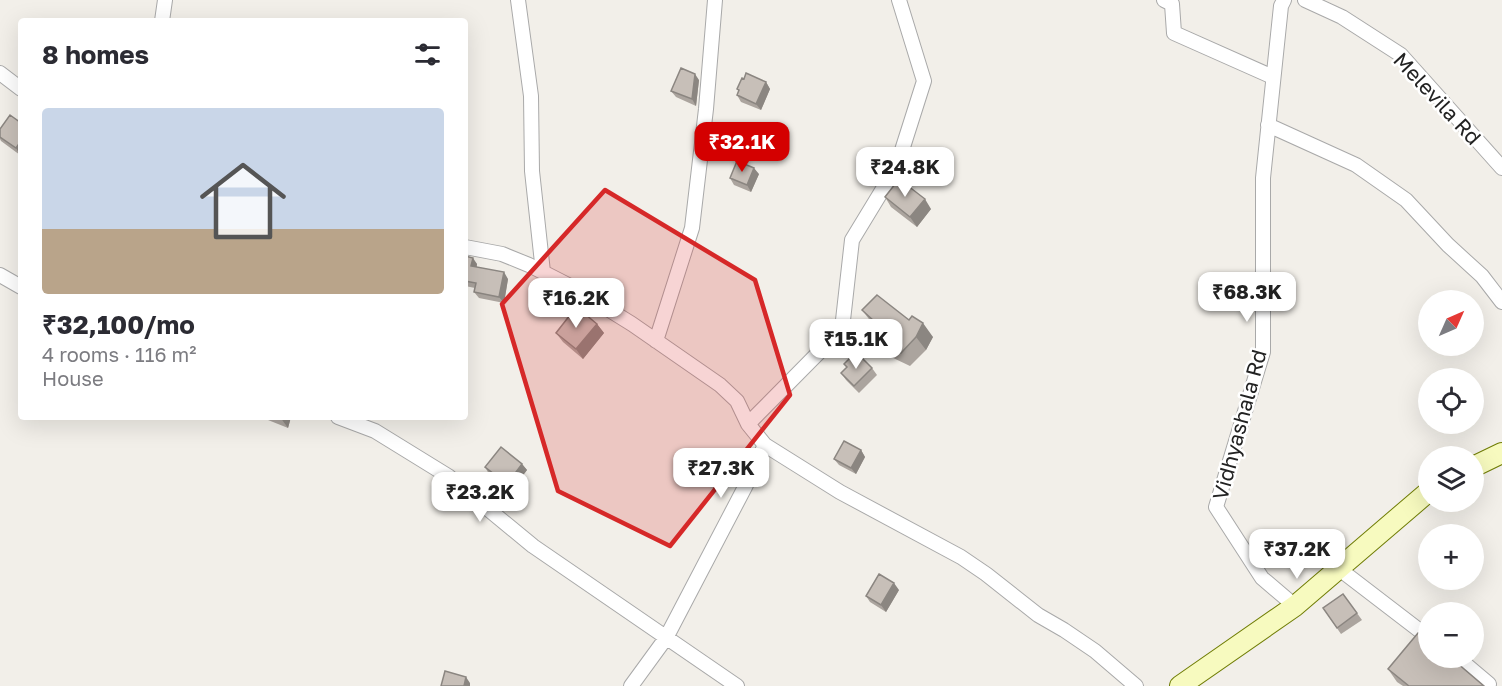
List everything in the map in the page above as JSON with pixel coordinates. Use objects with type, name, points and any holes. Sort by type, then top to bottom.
[{"type":"main road","points":[[1484,462],[1502,453]]},
{"type":"main road","points":[[1180,686],[1295,606],[1418,500]]},
{"type":"street","points":[[162,18],[165,0]]},
{"type":"street","points":[[518,0],[531,96],[532,171],[543,272]]},
{"type":"street","points":[[656,341],[692,228],[706,109],[715,0]]},
{"type":"street","points":[[748,424],[842,329],[852,240],[897,166],[924,81],[899,0]]},
{"type":"street","points":[[1164,0],[1172,4],[1174,33],[1273,77]]},
{"type":"street","name":"Vidhyashala Rd","points":[[1284,0],[1281,6],[1263,178],[1263,352],[1216,507],[1262,578],[1295,606]]},
{"type":"street","name":"Melevila Rd","points":[[1305,0],[1342,17],[1401,55],[1502,168]]},
{"type":"street","points":[[0,73],[18,87]]},
{"type":"street","points":[[1268,125],[1356,165],[1406,200],[1448,245],[1482,276],[1502,302]]},
{"type":"street","points":[[468,248],[502,254],[543,272],[592,299],[720,385],[737,401],[748,424],[765,445],[840,492],[961,557],[987,574],[1038,615],[1095,651],[1136,686]]},
{"type":"street","points":[[0,275],[18,285]]},
{"type":"street","points":[[350,420],[375,431],[448,476],[533,546],[737,686]]},
{"type":"street","points":[[631,686],[666,638],[765,445]]},
{"type":"street","points":[[1338,568],[1418,629]]},
{"type":"street","points":[[1470,668],[1489,684]]},
{"type":"highlighted area","points":[[605,190],[755,280],[790,395],[670,546],[558,491],[502,304]]},
{"type":"building","points":[[681,68],[695,74],[692,99],[671,91]]},
{"type":"building","points":[[746,73],[766,82],[756,104],[737,95],[739,90],[737,89]]},
{"type":"building","points":[[10,115],[18,121],[16,148],[0,137],[0,129]]},
{"type":"building","points":[[918,153],[933,158],[924,178],[912,172]]},
{"type":"building","points":[[737,161],[754,168],[747,185],[730,178]]},
{"type":"building","points":[[899,179],[925,199],[910,217],[885,197]]},
{"type":"building","points":[[468,257],[473,258],[471,266],[504,272],[499,297],[474,292],[476,283],[468,282]]},
{"type":"building","points":[[877,295],[909,320],[912,316],[923,323],[916,337],[901,353],[879,342],[886,332],[862,310]]},
{"type":"building","points":[[579,309],[597,324],[576,349],[556,333],[570,315],[573,317]]},
{"type":"building","points":[[859,355],[872,368],[854,386],[841,373],[847,367],[844,364],[852,356],[855,359]]},
{"type":"building","points":[[844,441],[861,450],[851,468],[834,459]]},
{"type":"building","points":[[501,447],[522,464],[507,484],[485,467]]},
{"type":"building","points":[[879,574],[894,583],[881,605],[866,596]]},
{"type":"building","points":[[1343,594],[1357,613],[1337,628],[1323,608]]},
{"type":"building","points":[[1418,633],[1418,668],[1463,668],[1484,686],[1409,686],[1388,669]]},
{"type":"building","points":[[445,671],[466,677],[464,686],[441,686]]}]
